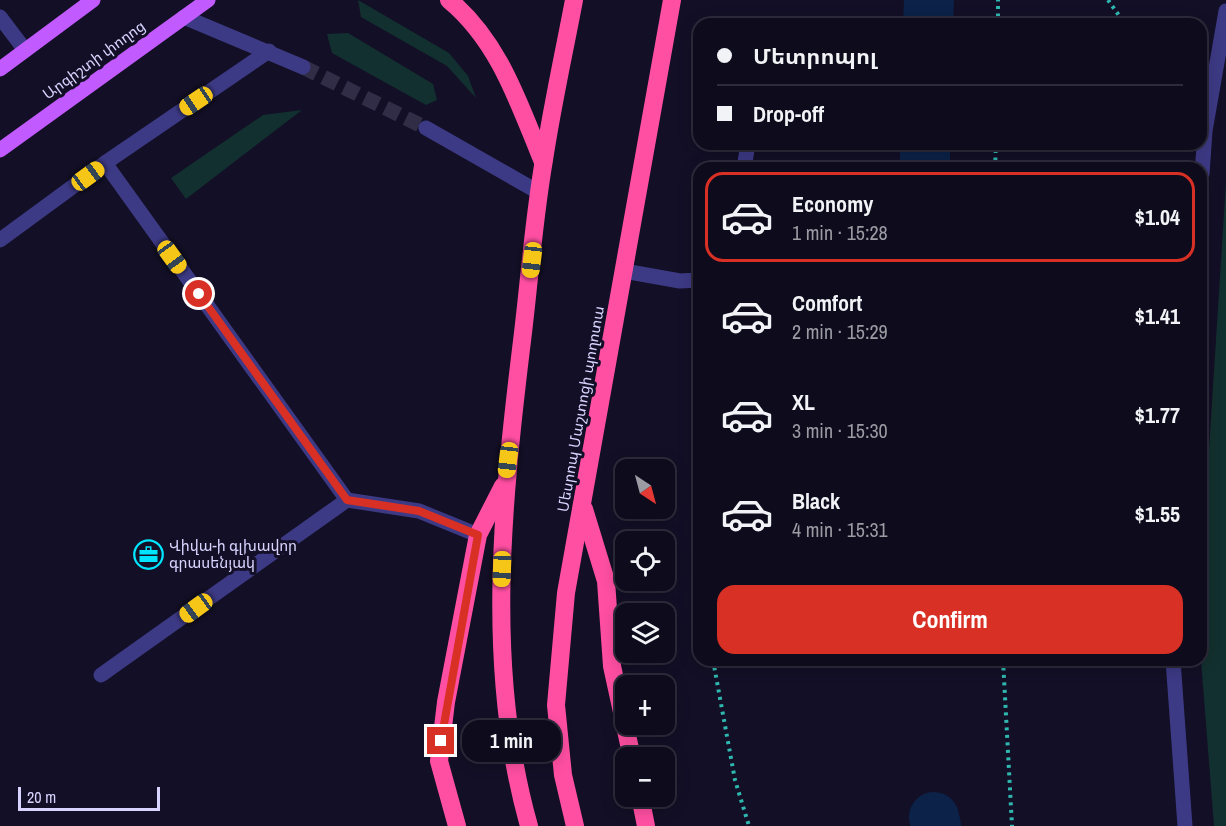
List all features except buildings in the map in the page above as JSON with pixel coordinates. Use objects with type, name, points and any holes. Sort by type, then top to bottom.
[{"type":"highway","points":[[449,0],[490,45],[514,92],[543,163]]},
{"type":"highway","points":[[529,826],[519,790],[506,710],[501,590],[505,482],[543,163],[574,0]]},
{"type":"highway","name":"Մեսրոպ Մաշտոցի պողոտա","points":[[575,826],[563,775],[556,705],[566,593],[672,0]]},
{"type":"highway","points":[[458,826],[439,761],[446,702],[478,535],[505,482]]},
{"type":"highway","points":[[583,505],[606,581],[612,666],[630,747]]},
{"type":"highway","points":[[642,807],[646,826]]},
{"type":"main road","points":[[0,69],[93,0]]},
{"type":"main road","name":"Արգիշտի փողոց","points":[[0,150],[208,0]]},
{"type":"lane","points":[[1207,114],[1226,10]]},
{"type":"lane","points":[[0,17],[25,50]]},
{"type":"lane","points":[[184,17],[303,67]]},
{"type":"lane","points":[[0,240],[105,163],[269,51]]},
{"type":"lane","points":[[426,128],[540,193]]},
{"type":"lane","points":[[105,163],[347,500]]},
{"type":"lane","points":[[624,271],[680,281],[693,280]]},
{"type":"lane","points":[[101,675],[347,500],[419,511],[478,535]]},
{"type":"lane","points":[[1173,666],[1185,826]]},
{"type":"path","points":[[998,0],[998,18]]},
{"type":"path","points":[[1108,0],[1121,18]]},
{"type":"path","points":[[714,666],[735,780],[748,826]]},
{"type":"path","points":[[1004,666],[1012,826]]},
{"type":"green space","points":[[358,0],[449,53],[468,76],[476,98],[447,66],[361,17]]},
{"type":"green space","points":[[348,33],[433,84],[437,100],[426,105],[332,53],[327,34]]},
{"type":"green space","points":[[302,110],[186,199],[171,178],[263,115]]},
{"type":"green space","points":[[1226,182],[1226,826],[1214,826],[1201,666],[1207,666],[1207,480]]},
{"type":"waterway","points":[[928,18],[929,0]]},
{"type":"waterway","points":[[925,150],[925,162]]},
{"type":"waterway","points":[[934,817],[936,826]]},
{"type":"tunnel","points":[[303,67],[426,128]]},
{"type":"place","name":"Վիվա-ի գլխավոր գրասենյակ","points":[[148,555]]},
{"type":"route","points":[[199,294],[347,500],[419,511],[478,535],[446,702],[441,741]]}]
